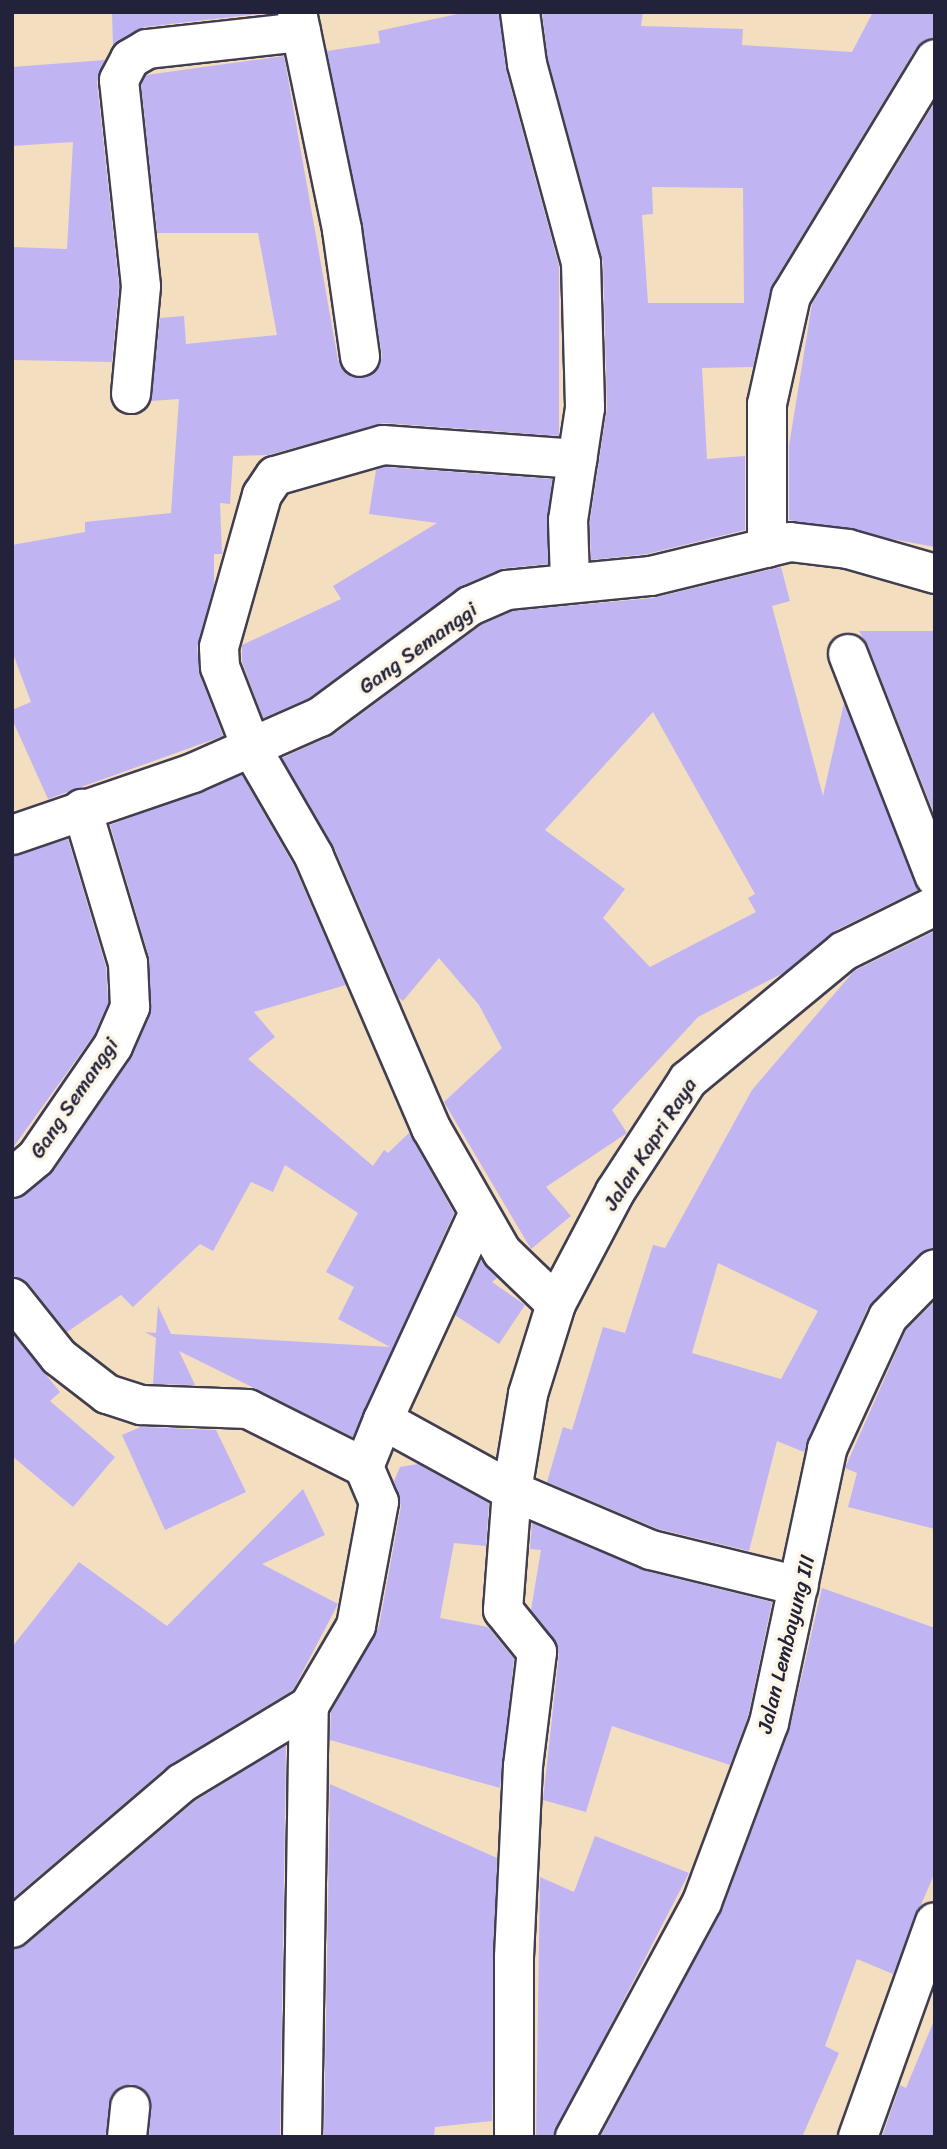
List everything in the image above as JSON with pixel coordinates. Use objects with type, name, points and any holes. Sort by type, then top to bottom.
[{"type":"street","points":[[520,12],[527,64],[580,263],[585,408],[568,520],[570,582]]},
{"type":"street","points":[[131,394],[141,286],[119,80],[130,59],[147,49],[299,22],[342,230],[360,357]]},
{"type":"street","points":[[767,548],[767,404],[791,296],[935,59]]},
{"type":"street","points":[[556,1304],[502,1252],[431,1128],[314,856],[252,750],[220,667],[219,647],[262,495],[275,476],[383,445],[577,459]]},
{"type":"street","name":"Gang Semanggi","points":[[16,825],[82,808],[252,750],[320,717],[470,606],[507,590],[650,576],[790,542],[848,549],[935,574]]},
{"type":"street","points":[[848,654],[935,877]]},
{"type":"street","name":"Gang Semanggi","points":[[12,1178],[36,1158],[113,1046],[130,1007],[128,964],[82,808]]},
{"type":"street","name":"Jalan Kapri Raya","points":[[514,2137],[514,1956],[523,1766],[537,1652],[503,1610],[512,1491],[528,1394],[556,1304],[615,1192],[688,1080],[844,951],[935,906]]},
{"type":"street","points":[[12,1928],[181,1783],[309,1706],[356,1626],[379,1503],[369,1474],[383,1420],[478,1214]]},
{"type":"street","name":"Jalan Lembayung III","points":[[575,2137],[702,1902],[769,1723],[827,1449],[888,1317],[935,1269]]},
{"type":"street","points":[[12,1298],[59,1357],[123,1401],[248,1409],[369,1474]]},
{"type":"street","points":[[383,1420],[512,1491],[650,1550],[799,1586]]},
{"type":"street","points":[[302,2137],[309,1706]]},
{"type":"street","points":[[859,2137],[935,1922]]},
{"type":"building","points":[[112,12],[276,12],[144,27],[113,47]]},
{"type":"building","points":[[467,12],[499,12],[506,70],[559,266],[559,436],[384,423],[268,455],[233,456],[230,504],[220,503],[222,554],[214,554],[214,585],[197,648],[200,675],[223,736],[48,799],[12,719],[12,710],[31,702],[12,651],[12,545],[85,532],[85,522],[171,513],[179,399],[151,401],[160,318],[184,316],[186,344],[277,335],[258,233],[157,233],[141,84],[146,75],[284,56],[338,360],[351,377],[364,378],[380,366],[382,354],[327,51],[380,43],[378,31]]},
{"type":"building","points":[[542,12],[643,12],[641,26],[743,29],[742,45],[852,52],[873,12],[935,12],[935,37],[916,48],[772,285],[753,367],[702,368],[707,459],[745,456],[745,530],[647,554],[591,560],[590,521],[607,408],[603,262],[548,60]],"holes":[[[652,187],[743,188],[744,303],[648,303],[642,215],[653,214]]]},
{"type":"building","points":[[105,60],[97,82],[119,286],[112,362],[12,360],[12,247],[67,249],[73,142],[12,146],[12,67]]},
{"type":"building","points":[[935,102],[935,547],[789,520],[789,446],[812,304]]},
{"type":"building","points":[[385,467],[552,479],[548,564],[504,568],[461,586],[309,698],[263,718],[242,662],[242,645],[341,599],[333,586],[437,523],[369,514],[376,470]]},
{"type":"building","points":[[781,567],[790,601],[772,606],[823,796],[844,703],[918,890],[834,931],[785,972],[698,1017],[612,1110],[627,1133],[546,1187],[571,1216],[531,1249],[444,1102],[502,1048],[479,1005],[439,958],[403,1001],[399,998],[334,847],[282,758],[333,735],[481,625],[513,611],[653,598]],"holes":[[[653,712],[755,894],[748,898],[756,912],[650,967],[603,918],[625,889],[545,830]]]},
{"type":"building","points":[[859,631],[935,631],[935,816],[868,646]]},
{"type":"building","points":[[242,775],[294,866],[346,985],[254,1012],[275,1037],[248,1059],[373,1166],[384,1150],[388,1153],[409,1133],[454,1213],[353,1437],[179,1351],[195,1385],[153,1384],[156,1338],[145,1332],[156,1333],[158,1306],[171,1334],[390,1347],[338,1319],[354,1287],[326,1272],[358,1213],[285,1165],[273,1192],[251,1182],[213,1251],[200,1244],[133,1307],[121,1295],[67,1332],[29,1284],[12,1277],[12,1199],[54,1170],[131,1058],[150,1015],[149,957],[110,825]]},
{"type":"building","points":[[68,839],[106,967],[108,1003],[94,1035],[12,1149],[12,856]]},
{"type":"building","points":[[935,931],[935,1248],[919,1254],[868,1307],[804,1452],[777,1441],[749,1551],[658,1529],[547,1482],[563,1427],[572,1430],[603,1327],[625,1333],[653,1245],[665,1248],[752,1090],[854,971]],"holes":[[[718,1263],[818,1311],[781,1379],[692,1353]]]},
{"type":"building","points":[[481,1260],[497,1278],[492,1282],[525,1305],[499,1344],[455,1315]]},
{"type":"building","points":[[935,1301],[935,1529],[848,1507],[857,1473],[845,1468],[906,1330]]},
{"type":"building","points":[[12,1333],[60,1392],[50,1401],[115,1457],[73,1507],[12,1456]]},
{"type":"building","points":[[141,1427],[216,1430],[246,1492],[165,1530],[122,1435]]},
{"type":"building","points":[[418,1464],[489,1503],[486,1546],[454,1543],[440,1618],[488,1627],[514,1659],[500,1788],[330,1740],[331,1712],[379,1626],[401,1506],[394,1481],[400,1467]]},
{"type":"building","points":[[303,1489],[325,1535],[262,1564],[338,1604],[293,1690],[168,1766],[12,1899],[12,1647],[79,1562],[167,1626]]},
{"type":"building","points":[[532,1523],[646,1571],[772,1602],[748,1717],[730,1765],[612,1726],[586,1812],[543,1800],[559,1654],[531,1610],[541,1550],[530,1549]]},
{"type":"building","points":[[822,1588],[935,1628],[935,1872],[893,1974],[857,1959],[825,2046],[839,2053],[802,2137],[600,2137],[722,1910],[789,1731]]},
{"type":"building","points":[[286,1745],[280,2137],[149,2137],[150,2098],[131,2084],[112,2094],[105,2137],[12,2137],[12,1949],[26,1945],[195,1801]]},
{"type":"building","points":[[330,1784],[497,1858],[492,2121],[435,2127],[434,2137],[324,2137]]},
{"type":"building","points":[[595,1836],[689,1873],[553,2137],[536,2137],[540,1877],[574,1892]]},
{"type":"building","points":[[933,2023],[935,2137],[882,2137],[900,2085],[906,2088]]}]
